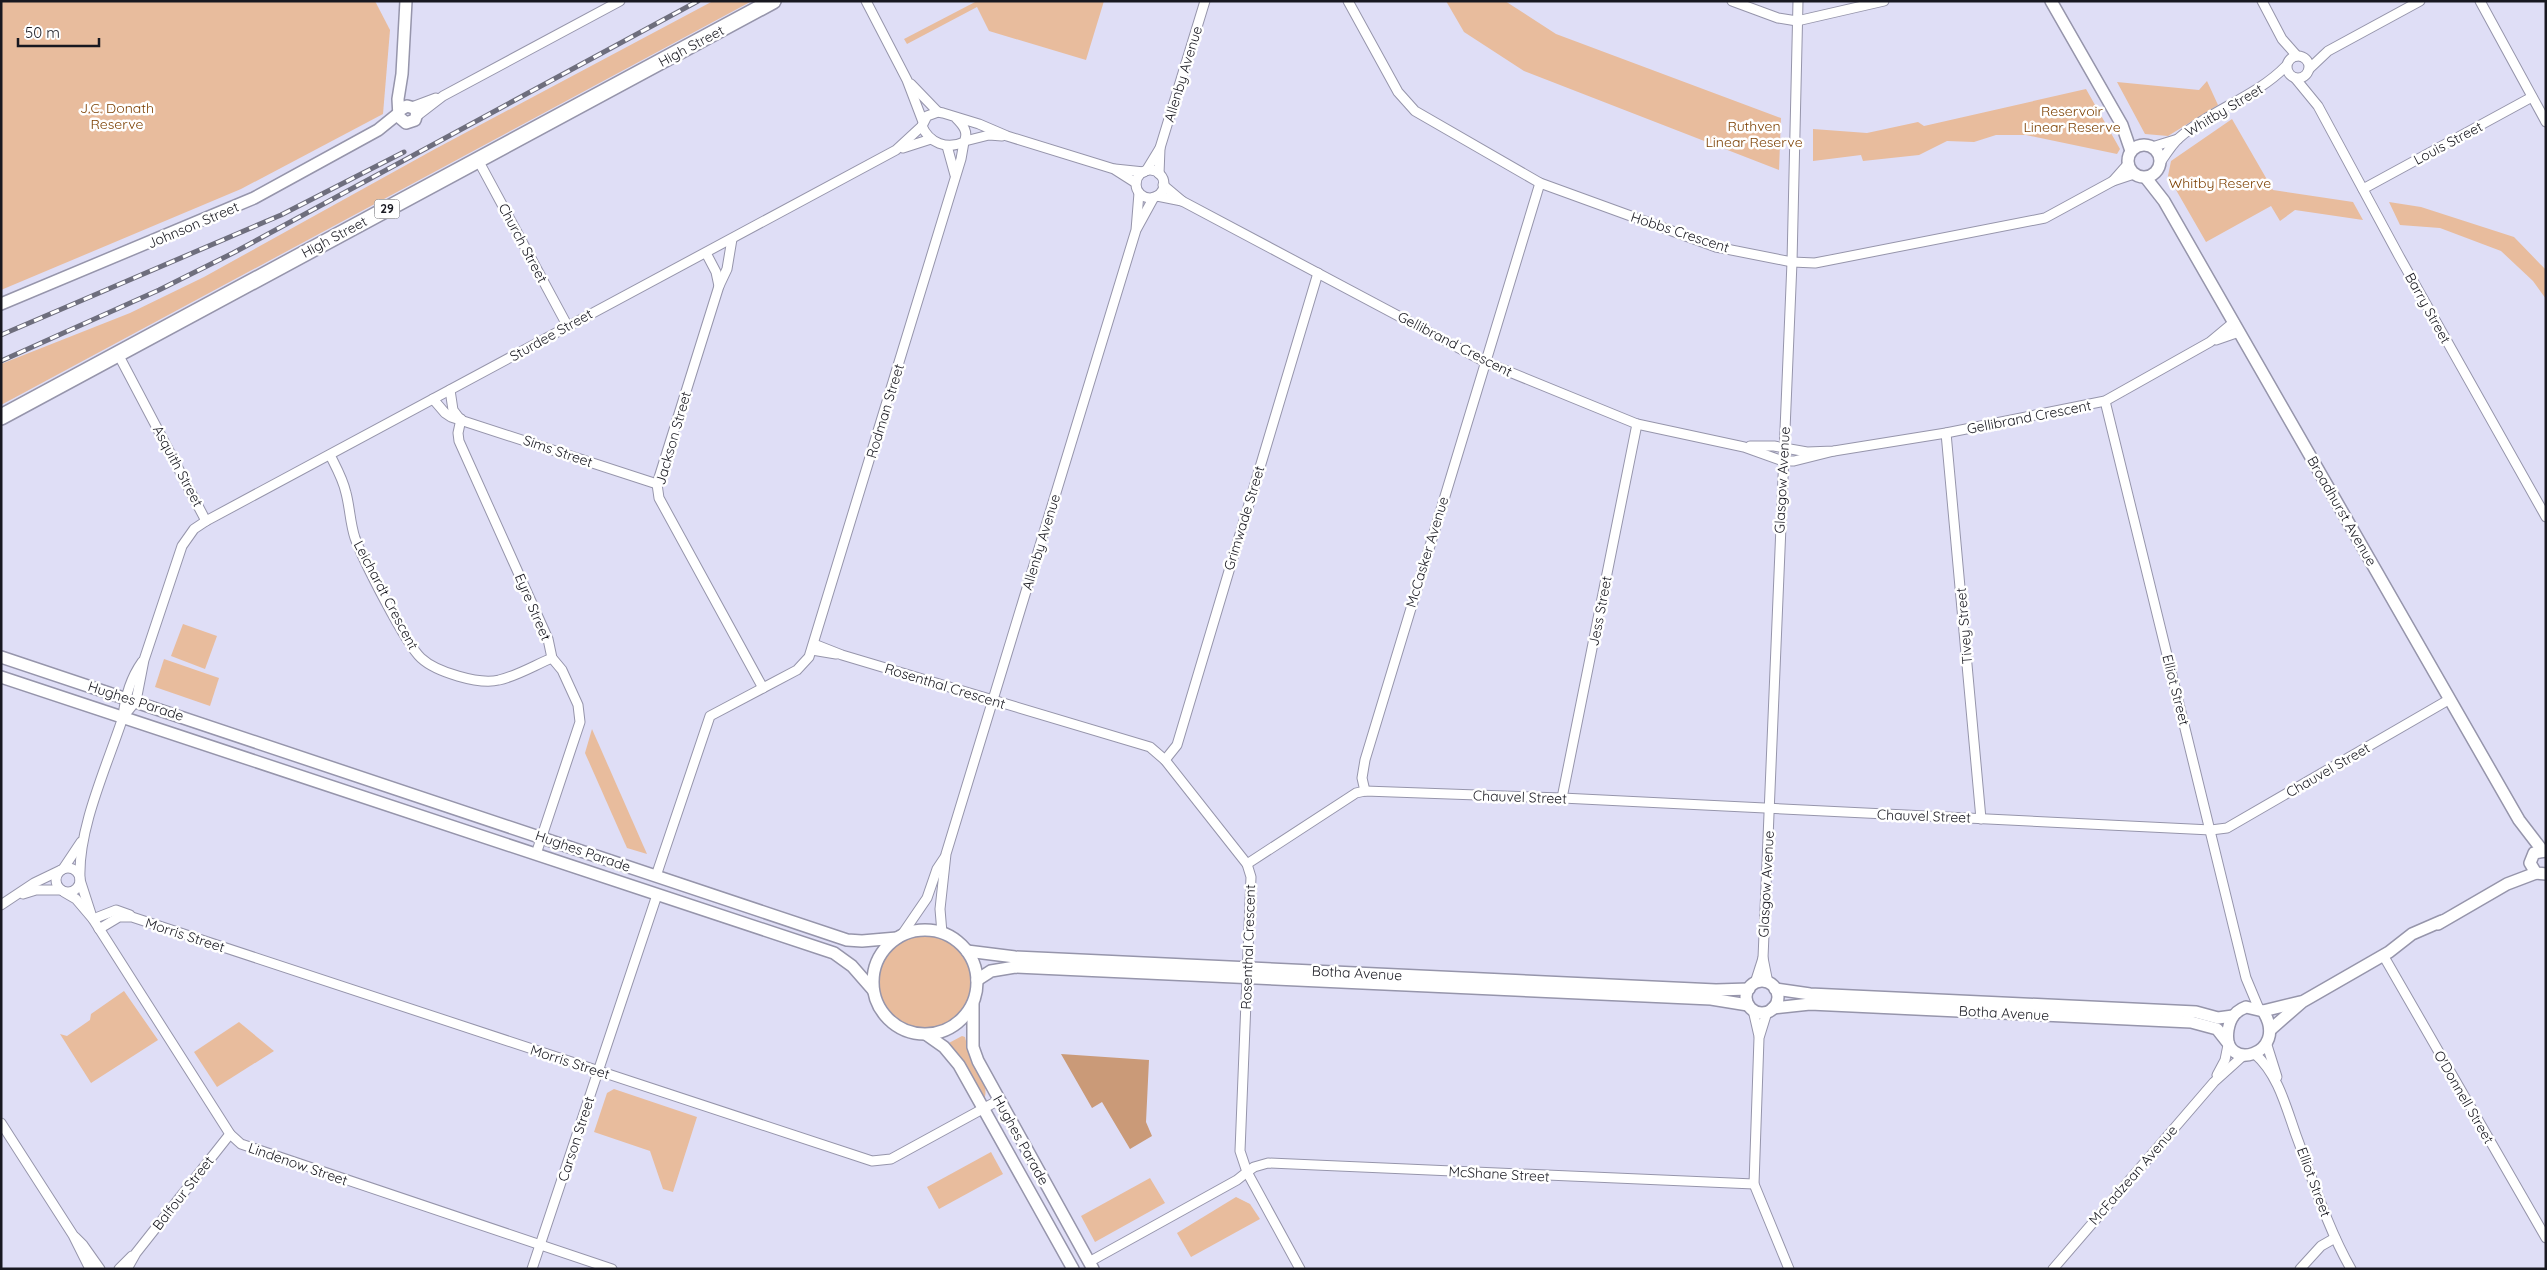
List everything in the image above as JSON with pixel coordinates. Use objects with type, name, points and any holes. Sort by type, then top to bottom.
[{"type":"main road","name":"High Street","points":[[1,417],[773,1]]},
{"type":"street","points":[[406,1],[402,74],[398,99],[408,110]]},
{"type":"street","name":"Johnson Street","points":[[1,304],[254,198],[378,130],[408,110],[444,96],[620,1]]},
{"type":"street","points":[[866,1],[907,80],[922,124],[931,139],[947,146],[989,136],[1007,136]]},
{"type":"street","name":"Allenby Avenue","points":[[1159,174],[1160,148],[1205,1]]},
{"type":"street","name":"Hobbs Crescent","points":[[1348,1],[1398,92],[1415,111],[1540,182],[1716,247],[1792,262],[1815,263],[2045,218],[2113,181],[2134,174]]},
{"type":"street","points":[[1732,1],[1778,18],[1797,21],[1884,1]]},
{"type":"street","name":"Glasgow Avenue","points":[[1752,986],[1763,958],[1770,810],[1792,262],[1798,1]]},
{"type":"street","points":[[2051,1],[2122,125],[2131,152],[2128,164],[2134,174],[2146,178],[2159,166],[2158,154],[2122,125]]},
{"type":"street","points":[[2262,1],[2282,39],[2288,72],[2294,78],[2308,72],[2328,51],[2420,1]]},
{"type":"street","points":[[2480,1],[2546,122]]},
{"type":"street","points":[[1835,2],[1840,11]]},
{"type":"street","points":[[2282,39],[2308,62],[2308,72]]},
{"type":"street","points":[[2287,64],[2300,56],[2328,51]]},
{"type":"street","name":"Whitby Street","points":[[2159,166],[2178,139],[2212,115],[2270,82],[2287,64]]},
{"type":"street","name":"Barry Street","points":[[2308,72],[2313,97]]},
{"type":"street","name":"Whitby Street","points":[[2270,82],[2294,78]]},
{"type":"street","name":"Barry Street","points":[[2294,78],[2313,97],[2546,517]]},
{"type":"street","points":[[907,80],[938,112],[979,124],[1007,136],[1114,169],[1145,171],[1159,174],[1163,184],[1161,192],[1147,198],[1139,193],[1136,183],[1138,176],[1145,171]]},
{"type":"street","name":"Louis Street","points":[[2363,189],[2532,98]]},
{"type":"street","name":"Johnson Street","points":[[378,130],[413,122],[408,110]]},
{"type":"street","points":[[922,124],[927,116],[938,112]]},
{"type":"street","points":[[956,118],[964,126],[966,133],[964,141]]},
{"type":"street","name":"Sturdee Street","points":[[896,150],[922,124]]},
{"type":"street","name":"Sturdee Street","points":[[206,521],[567,325],[706,253],[896,150],[931,139]]},
{"type":"street","name":"Whitby Street","points":[[2147,146],[2178,139]]},
{"type":"street","name":"Rodman Street","points":[[813,647],[955,178],[964,141]]},
{"type":"street","name":"Rodman Street","points":[[947,146],[952,159],[955,178]]},
{"type":"street","points":[[2131,152],[2147,146]]},
{"type":"street","name":"Allenby Avenue","points":[[1145,171],[1160,148]]},
{"type":"street","name":"Church Street","points":[[478,160],[567,325]]},
{"type":"street","name":"Hobbs Crescent","points":[[2113,181],[2128,164]]},
{"type":"street","name":"Broadhurst Avenue","points":[[2159,166],[2164,201]]},
{"type":"street","points":[[1114,169],[1136,183]]},
{"type":"street","name":"Broadhurst Avenue","points":[[2146,178],[2164,201],[2519,820],[2540,865]]},
{"type":"street","name":"McCasker Avenue","points":[[1365,791],[1362,778],[1365,760],[1540,182]]},
{"type":"street","name":"Gellibrand Crescent","points":[[1163,184],[1182,202]]},
{"type":"street","name":"Allenby Avenue","points":[[1136,230],[1139,193]]},
{"type":"street","name":"Allenby Avenue","points":[[942,933],[941,903],[946,854],[1136,230],[1155,196]]},
{"type":"street","name":"Gellibrand Crescent","points":[[1155,196],[1182,202],[1485,362],[1638,424],[1744,447],[1783,461],[1796,461],[1834,451],[1946,433],[2106,402],[2236,327]]},
{"type":"street","name":"Jackson Street","points":[[732,239],[727,269],[719,286],[657,484],[659,498],[763,688]]},
{"type":"street","points":[[706,253],[716,272],[719,286]]},
{"type":"street","name":"Grimwade Street","points":[[1164,760],[1177,745],[1318,273]]},
{"type":"street","name":"Asquith Street","points":[[80,879],[79,861],[83,837],[123,717],[131,699],[135,673],[144,660],[182,546],[194,529],[206,521],[118,354]]},
{"type":"street","points":[[450,390],[453,410],[460,418]]},
{"type":"street","name":"Sims Street","points":[[433,399],[445,413],[657,484]]},
{"type":"street","name":"Elliot Street","points":[[2106,402],[2246,978],[2247,996],[2244,1008]]},
{"type":"street","name":"Eyre Street","points":[[460,418],[459,441],[548,639],[552,658],[562,670],[580,716],[543,837],[536,854]]},
{"type":"street","name":"Jess Street","points":[[1562,798],[1638,424]]},
{"type":"street","name":"Tivey Street","points":[[1946,433],[1981,819]]},
{"type":"street","name":"Gellibrand Crescent","points":[[1744,447],[1784,447],[1807,452],[1834,451]]},
{"type":"street","name":"Leichardt Crescent","points":[[330,454],[346,491],[352,527],[360,550],[407,640],[420,657],[436,668],[472,679],[490,681],[508,677],[552,658]]},
{"type":"street","points":[[658,895],[656,876],[710,716],[802,666],[809,658],[813,647]]},
{"type":"street","name":"Rosenthal Crescent","points":[[813,647],[1150,747],[1164,760],[1247,864],[1251,878],[1240,1151],[1247,1172],[1300,1269]]},
{"type":"street","name":"Hughes Parade","points":[[1,657],[272,746],[847,940],[899,937]]},
{"type":"street","name":"Hughes Parade","points":[[1,677],[834,953],[852,966],[873,990]]},
{"type":"street","name":"Chauvel Street","points":[[1365,791],[1562,798],[1770,810],[2211,830],[2227,828],[2450,700]]},
{"type":"street","points":[[266,765],[272,746]]},
{"type":"street","points":[[1247,864],[1356,793],[1365,791]]},
{"type":"street","name":"Asquith Street","points":[[62,869],[83,837]]},
{"type":"street","name":"Allenby Avenue","points":[[899,937],[928,898],[937,869],[946,854]]},
{"type":"street","points":[[2270,1030],[2302,1002],[2386,953],[2412,934],[2442,921],[2540,865]]},
{"type":"street","points":[[62,869],[56,880],[63,891]]},
{"type":"street","points":[[1,905],[36,890],[75,890],[80,879],[74,870],[62,869],[34,883],[16,897]]},
{"type":"street","name":"Lindenow Street","points":[[80,879],[93,919]]},
{"type":"street","name":"Lindenow Street","points":[[63,891],[76,899],[93,919],[230,1134],[247,1147],[612,1269]]},
{"type":"street","name":"Carson Street","points":[[532,1269],[658,895]]},
{"type":"street","points":[[928,898],[941,903]]},
{"type":"street","name":"Morris Street","points":[[93,919],[116,910],[123,911],[132,917],[865,1160],[879,1162],[890,1159],[999,1100]]},
{"type":"street","name":"Morris Street","points":[[99,929],[119,917],[132,917]]},
{"type":"street","points":[[928,930],[942,933],[952,938],[967,951],[974,965],[978,980],[973,1004],[965,1017],[941,1033],[914,1034],[892,1022],[883,1013],[873,990],[873,975],[878,960],[886,948],[899,937],[928,930]]},
{"type":"street","name":"Botha Avenue","points":[[967,951],[1106,966],[1577,988],[1716,990],[1752,986]]},
{"type":"street","name":"O'Donnell Street","points":[[2386,953],[2546,1238]]},
{"type":"street","name":"Glasgow Avenue","points":[[1763,958],[1772,986]]},
{"type":"street","name":"Botha Avenue","points":[[978,980],[992,971],[1014,967],[1106,966]]},
{"type":"street","name":"Elliot Street","points":[[2246,978],[2261,1010]]},
{"type":"street","points":[[1760,1038],[1746,996],[1752,986],[1772,986],[1777,999],[1770,1010],[1760,1038],[1754,1184],[1789,1269]]},
{"type":"street","name":"Botha Avenue","points":[[1772,986],[1810,994],[1899,1003],[2119,1013],[2196,1012],[2218,1018],[2233,1016]]},
{"type":"street","name":"Botha Avenue","points":[[1577,988],[1711,999],[1751,1007]]},
{"type":"street","points":[[2261,1010],[2269,1020],[2270,1030],[2266,1042],[2250,1055],[2232,1050],[2228,1044],[2228,1026],[2233,1016],[2244,1008],[2261,1010],[2302,1002]]},
{"type":"street","name":"Botha Avenue","points":[[1770,1010],[1810,1004],[1899,1003]]},
{"type":"street","name":"Hughes Parade","points":[[973,1004],[973,1047],[999,1100],[1091,1265]]},
{"type":"street","points":[[1751,1007],[1770,1010]]},
{"type":"street","name":"Botha Avenue","points":[[2119,1013],[2204,1024],[2217,1030],[2228,1044]]},
{"type":"street","name":"Hughes Parade","points":[[926,1035],[944,1047],[955,1059],[1073,1269]]},
{"type":"street","name":"Elliot Street","points":[[2266,1042],[2281,1094],[2335,1238],[2351,1269]]},
{"type":"street","name":"McFadzean Avenue","points":[[2214,1082],[2225,1060],[2228,1044]]},
{"type":"street","name":"Elliot Street","points":[[2250,1055],[2268,1068],[2281,1094]]},
{"type":"street","name":"McFadzean Avenue","points":[[2053,1269],[2214,1082],[2250,1055]]},
{"type":"street","points":[[1,1123],[73,1235],[90,1269]]},
{"type":"street","name":"Balfour Street","points":[[119,1269],[136,1253],[230,1134]]},
{"type":"street","name":"McShane Street","points":[[1247,1172],[1254,1167],[1268,1163],[1754,1184]]},
{"type":"street","points":[[1091,1265],[1247,1172]]},
{"type":"street","points":[[73,1235],[83,1245],[100,1269]]},
{"type":"street","points":[[2300,1269],[2320,1246],[2335,1238]]},
{"type":"street","name":"Balfour Street","points":[[127,1269],[136,1253]]},
{"type":"green space","name":"J.C. Donath Reserve","points":[[1,1],[375,1],[390,30],[383,114],[241,189],[1,290]]},
{"type":"green space","points":[[713,1],[752,1],[1,405],[1,364],[130,313],[204,277],[435,149]]},
{"type":"green space","points":[[977,1],[1104,1],[1086,60],[989,31],[977,7],[907,44],[904,39]]},
{"type":"green space","name":"Ruthven Linear Reserve","points":[[1446,1],[1505,1],[1556,34],[1781,118],[1779,170],[1524,71],[1464,32]]},
{"type":"green space","name":"Reservoir Linear Reserve","points":[[2207,81],[2218,105],[2168,136],[2145,134],[2117,82],[2199,90]]},
{"type":"green space","name":"Reservoir Linear Reserve","points":[[2086,89],[2120,149],[2117,154],[2026,135],[1996,135],[1974,142],[1947,141],[1919,155],[1863,161],[1861,155],[1813,161],[1813,129],[1867,133],[1918,122],[1924,126]]},
{"type":"green space","name":"Whitby Reserve","points":[[2232,119],[2273,190],[2353,202],[2363,220],[2295,210],[2280,221],[2271,206],[2206,242],[2168,176],[2171,161]]},
{"type":"green space","points":[[2389,202],[2421,207],[2514,237],[2546,270],[2546,299],[2533,281],[2501,251],[2440,228],[2400,225]]},
{"type":"green space","points":[[183,624],[217,636],[205,669],[171,656]]},
{"type":"green space","points":[[164,659],[219,678],[210,706],[155,687]]},
{"type":"green space","points":[[592,729],[647,854],[627,848],[585,753]]},
{"type":"green space","points":[[925,935],[943,938],[959,949],[970,965],[973,983],[970,1001],[959,1017],[943,1028],[925,1031],[907,1028],[891,1017],[880,1001],[877,983],[880,965],[891,949],[907,938]]},
{"type":"green space","points":[[124,991],[158,1040],[91,1083],[60,1034],[67,1036],[90,1020],[91,1014]]},
{"type":"green space","points":[[239,1022],[274,1051],[217,1087],[194,1052]]},
{"type":"green space","points":[[962,1036],[965,1037],[985,1086],[986,1094],[984,1099],[947,1044]]},
{"type":"green space","points":[[614,1089],[697,1117],[673,1192],[663,1189],[650,1151],[594,1132],[607,1093]]},
{"type":"green space","points":[[991,1152],[1003,1174],[939,1209],[927,1187]]},
{"type":"green space","points":[[1150,1178],[1165,1203],[1095,1242],[1081,1216]]},
{"type":"green space","points":[[1236,1197],[1250,1204],[1260,1219],[1191,1257],[1177,1233]]},
{"type":"shaded area","points":[[1061,1054],[1149,1060],[1146,1122],[1152,1136],[1130,1149],[1102,1102],[1092,1108]]},
{"type":"railway","points":[[1,361],[159,290],[233,253],[698,1]]},
{"type":"railway","points":[[1,335],[281,215],[404,152]]}]
